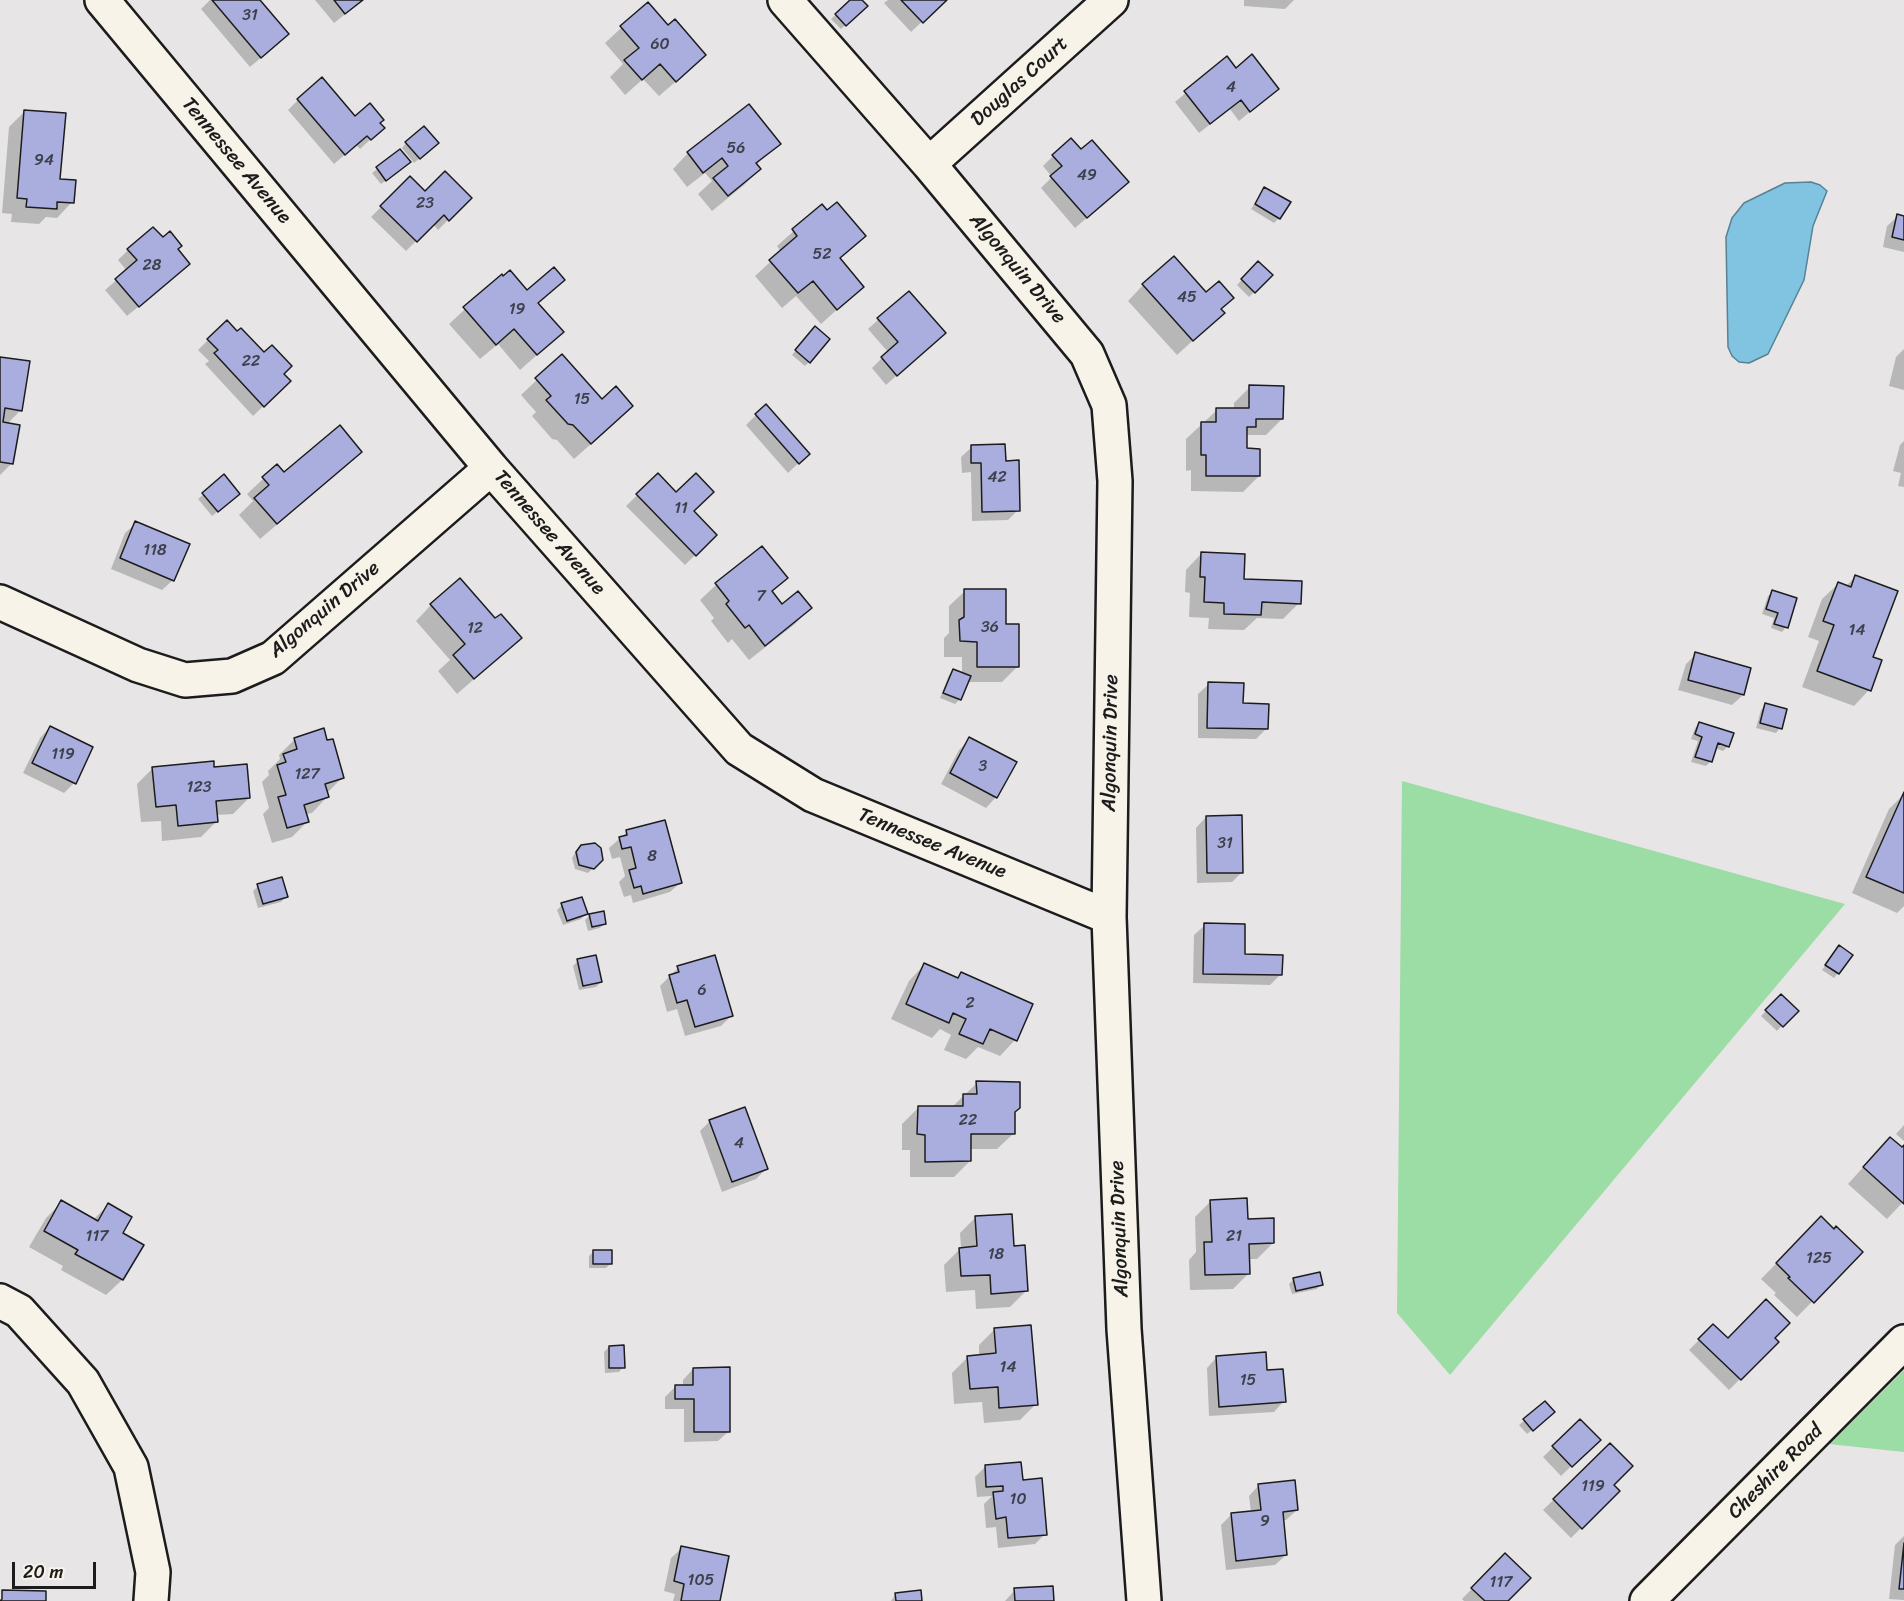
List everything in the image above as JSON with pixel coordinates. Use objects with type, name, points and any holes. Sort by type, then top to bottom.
[{"type":"street","name":"Tennessee Avenue","points":[[102,0],[491,468],[740,749],[813,795],[1108,917]]},
{"type":"street","name":"Algonquin Drive","points":[[785,0],[929,164],[1087,354],[1109,405],[1115,482],[1108,917],[1124,1329],[1144,1601]]},
{"type":"street","name":"Douglas Court","points":[[929,164],[1111,0]]},
{"type":"street","name":"Algonquin Drive","points":[[0,602],[138,665],[185,680],[232,676],[273,658],[491,468]]},
{"type":"street","points":[[0,1301],[19,1311],[83,1382],[131,1467],[153,1572],[151,1601]]},
{"type":"street","name":"Cheshire Road","points":[[1647,1601],[1904,1342]]},
{"type":"green space","points":[[1402,781],[1845,904],[1450,1375],[1397,1313]]},
{"type":"green space","points":[[1904,1370],[1904,1452],[1829,1444],[1894,1380]]},
{"type":"water","points":[[1811,182],[1827,191],[1813,226],[1804,280],[1768,354],[1749,363],[1739,362],[1732,356],[1728,347],[1726,237],[1732,218],[1744,203],[1785,183]]},
{"type":"building","points":[[212,0],[260,0],[289,34],[261,58]]},
{"type":"building","points":[[334,0],[363,0],[345,14]]},
{"type":"building","points":[[850,0],[862,0],[868,6],[846,26],[835,14]]},
{"type":"building","points":[[901,0],[947,0],[923,23]]},
{"type":"building","points":[[648,2],[668,25],[675,19],[706,55],[676,82],[660,64],[642,80],[624,60],[639,48],[620,26]]},
{"type":"building","points":[[1252,54],[1279,89],[1250,112],[1241,100],[1210,124],[1184,91],[1227,56],[1236,68]]},
{"type":"building","points":[[322,77],[355,116],[370,103],[384,120],[380,123],[385,128],[371,140],[367,136],[345,155],[297,99]]},
{"type":"building","points":[[749,104],[781,144],[756,163],[761,169],[728,196],[713,178],[728,166],[722,158],[703,173],[687,152]]},
{"type":"building","points":[[24,110],[66,113],[60,179],[76,180],[74,203],[57,202],[57,209],[26,207],[27,199],[17,198]]},
{"type":"building","points":[[424,126],[439,143],[420,159],[405,142]]},
{"type":"building","points":[[1071,138],[1081,149],[1092,140],[1129,182],[1087,218],[1050,176],[1062,166],[1052,155]]},
{"type":"building","points":[[400,149],[411,162],[386,181],[376,167]]},
{"type":"building","points":[[445,171],[472,198],[449,221],[444,215],[417,242],[380,206],[410,176],[425,191]]},
{"type":"building","points":[[1264,187],[1291,202],[1280,219],[1255,204]]},
{"type":"building","points":[[837,202],[866,236],[840,258],[864,287],[837,310],[813,281],[798,293],[769,260],[797,236],[792,229],[822,204],[827,210]]},
{"type":"building","points":[[1897,214],[1904,216],[1904,240],[1892,237]]},
{"type":"building","points":[[153,227],[163,237],[170,231],[182,246],[178,249],[190,264],[139,307],[115,279],[137,260],[127,249]]},
{"type":"building","points":[[1174,256],[1206,292],[1219,281],[1234,298],[1221,309],[1225,313],[1193,341],[1142,284]]},
{"type":"building","points":[[1258,261],[1273,275],[1255,293],[1241,279]]},
{"type":"building","points":[[554,267],[565,280],[538,303],[564,332],[537,355],[514,329],[496,345],[463,307],[502,274],[503,276],[510,270],[527,290]]},
{"type":"building","points":[[909,291],[946,333],[897,376],[881,357],[898,342],[877,318]]},
{"type":"building","points":[[227,320],[237,331],[241,328],[264,352],[272,345],[292,366],[284,374],[291,381],[264,407],[214,353],[218,350],[207,339]]},
{"type":"building","points":[[815,326],[830,339],[810,363],[795,350]]},
{"type":"building","points":[[562,354],[602,399],[616,386],[633,406],[591,444],[546,400],[551,396],[535,378]]},
{"type":"building","points":[[0,357],[30,361],[22,411],[5,408],[3,422],[20,425],[13,464],[0,462]]},
{"type":"building","points":[[1249,385],[1284,386],[1283,419],[1256,419],[1256,427],[1247,427],[1247,448],[1260,449],[1260,476],[1206,476],[1206,455],[1201,455],[1201,422],[1216,422],[1216,408],[1249,408]]},
{"type":"building","points":[[766,404],[810,454],[799,464],[755,414]]},
{"type":"building","points":[[340,425],[362,452],[277,524],[254,498],[269,485],[262,477],[277,464],[284,472]]},
{"type":"building","points":[[1005,444],[1006,461],[1019,460],[1020,511],[982,512],[981,463],[971,463],[971,445]]},
{"type":"building","points":[[658,473],[676,492],[696,473],[714,492],[694,511],[717,535],[696,556],[636,494]]},
{"type":"building","points":[[224,474],[240,494],[218,512],[202,493]]},
{"type":"building","points":[[135,521],[190,544],[174,581],[120,558]]},
{"type":"building","points":[[762,546],[788,578],[772,591],[782,604],[798,591],[812,608],[765,646],[749,625],[745,628],[726,604],[729,601],[715,583]]},
{"type":"building","points":[[1201,552],[1245,554],[1244,579],[1302,581],[1301,604],[1262,602],[1261,615],[1224,614],[1224,603],[1204,602],[1205,577],[1200,577]]},
{"type":"building","points":[[1855,575],[1898,591],[1873,657],[1882,660],[1871,691],[1817,671],[1834,625],[1823,621],[1838,582],[1851,587]]},
{"type":"building","points":[[460,578],[495,618],[501,614],[522,638],[474,679],[453,655],[465,644],[430,604]]},
{"type":"building","points":[[964,589],[1006,589],[1006,624],[1019,624],[1019,667],[977,667],[977,642],[960,641],[959,620],[964,617]]},
{"type":"building","points":[[1772,590],[1797,598],[1788,628],[1774,624],[1778,613],[1766,609]]},
{"type":"building","points":[[1695,652],[1751,668],[1744,695],[1688,680]]},
{"type":"building","points":[[953,669],[971,676],[961,700],[943,693]]},
{"type":"building","points":[[1208,682],[1244,683],[1243,703],[1269,704],[1268,729],[1207,728]]},
{"type":"building","points":[[1765,703],[1787,709],[1782,729],[1760,723]]},
{"type":"building","points":[[1699,722],[1734,733],[1729,747],[1718,743],[1712,762],[1695,757],[1702,737],[1695,734]]},
{"type":"building","points":[[50,726],[93,747],[76,784],[32,763]]},
{"type":"building","points":[[324,728],[327,740],[333,739],[344,778],[325,784],[329,797],[304,805],[309,822],[287,828],[278,797],[286,795],[277,765],[286,762],[283,754],[297,749],[294,738]]},
{"type":"building","points":[[969,737],[1017,762],[997,798],[950,773]]},
{"type":"building","points":[[214,761],[214,767],[247,764],[250,798],[216,801],[218,822],[178,826],[176,805],[156,807],[152,767]]},
{"type":"building","points":[[1904,792],[1904,893],[1866,877]]},
{"type":"building","points":[[1242,815],[1243,873],[1207,873],[1206,816]]},
{"type":"building","points":[[665,820],[682,883],[643,894],[641,886],[634,888],[629,870],[636,868],[631,847],[622,849],[619,837],[627,835],[626,830]]},
{"type":"building","points":[[595,843],[601,848],[603,860],[594,869],[579,865],[576,852],[581,845]]},
{"type":"building","points":[[282,877],[288,897],[263,904],[257,884]]},
{"type":"building","points":[[582,897],[588,914],[567,921],[561,903]]},
{"type":"building","points":[[604,911],[606,924],[592,927],[589,914]]},
{"type":"building","points":[[1204,923],[1245,924],[1245,954],[1283,955],[1282,975],[1203,974]]},
{"type":"building","points":[[1839,945],[1853,955],[1839,974],[1825,965]]},
{"type":"building","points":[[596,955],[602,982],[583,986],[577,959]]},
{"type":"building","points":[[715,955],[733,1016],[695,1027],[687,1000],[677,1003],[669,975],[679,972],[677,966]]},
{"type":"building","points":[[924,963],[958,978],[961,972],[1033,1004],[1017,1041],[990,1029],[983,1044],[959,1034],[966,1019],[953,1013],[949,1023],[906,1004]]},
{"type":"building","points":[[1781,994],[1799,1011],[1783,1027],[1765,1010]]},
{"type":"building","points":[[976,1081],[1020,1082],[1020,1108],[1015,1112],[1015,1134],[971,1134],[971,1161],[925,1162],[925,1135],[917,1134],[918,1106],[963,1106],[963,1094],[977,1094]]},
{"type":"building","points":[[745,1107],[768,1169],[732,1182],[709,1120]]},
{"type":"building","points":[[1890,1137],[1902,1147],[1904,1145],[1904,1204],[1863,1167]]},
{"type":"building","points":[[1247,1198],[1248,1219],[1274,1218],[1274,1243],[1249,1244],[1250,1274],[1205,1275],[1204,1242],[1212,1242],[1210,1200]]},
{"type":"building","points":[[61,1200],[98,1221],[108,1203],[132,1217],[123,1233],[144,1245],[123,1280],[75,1254],[78,1250],[44,1231]]},
{"type":"building","points":[[1012,1214],[1014,1246],[1025,1245],[1028,1291],[991,1294],[990,1275],[961,1276],[959,1248],[977,1246],[975,1216]]},
{"type":"building","points":[[1821,1216],[1834,1229],[1836,1226],[1863,1252],[1814,1303],[1776,1263]]},
{"type":"building","points":[[593,1250],[612,1250],[612,1264],[593,1264]]},
{"type":"building","points":[[1320,1272],[1323,1285],[1296,1291],[1293,1278]]},
{"type":"building","points":[[1766,1299],[1790,1323],[1775,1338],[1779,1342],[1741,1380],[1698,1339],[1713,1324],[1728,1338]]},
{"type":"building","points":[[1031,1325],[1038,1405],[999,1408],[998,1387],[970,1389],[967,1356],[996,1353],[994,1328]]},
{"type":"building","points":[[624,1345],[625,1368],[609,1368],[609,1346]]},
{"type":"building","points":[[1266,1352],[1267,1370],[1283,1369],[1286,1402],[1219,1407],[1216,1356]]},
{"type":"building","points":[[730,1367],[730,1432],[694,1432],[694,1399],[675,1399],[675,1385],[693,1385],[693,1368]]},
{"type":"building","points":[[1545,1401],[1555,1412],[1533,1431],[1523,1419]]},
{"type":"building","points":[[1580,1419],[1601,1440],[1572,1467],[1552,1446]]},
{"type":"building","points":[[1610,1443],[1633,1466],[1614,1485],[1620,1491],[1582,1529],[1553,1499]]},
{"type":"building","points":[[1021,1462],[1023,1480],[1042,1478],[1047,1535],[1008,1538],[1006,1517],[996,1519],[993,1492],[1003,1491],[1003,1486],[986,1487],[985,1465]]},
{"type":"building","points":[[1295,1480],[1298,1510],[1283,1512],[1287,1555],[1236,1561],[1231,1513],[1261,1510],[1258,1484]]},
{"type":"building","points":[[1904,1543],[1904,1589],[1899,1589]]},
{"type":"building","points":[[681,1546],[729,1556],[720,1601],[681,1601],[684,1584],[674,1581]]},
{"type":"building","points":[[1505,1553],[1531,1578],[1508,1601],[1485,1601],[1471,1588]]},
{"type":"building","points":[[1053,1586],[1054,1601],[1015,1601],[1014,1588]]},
{"type":"building","points":[[2,1590],[46,1591],[46,1601],[0,1601]]},
{"type":"building","points":[[921,1590],[922,1601],[896,1601],[895,1593]]}]
